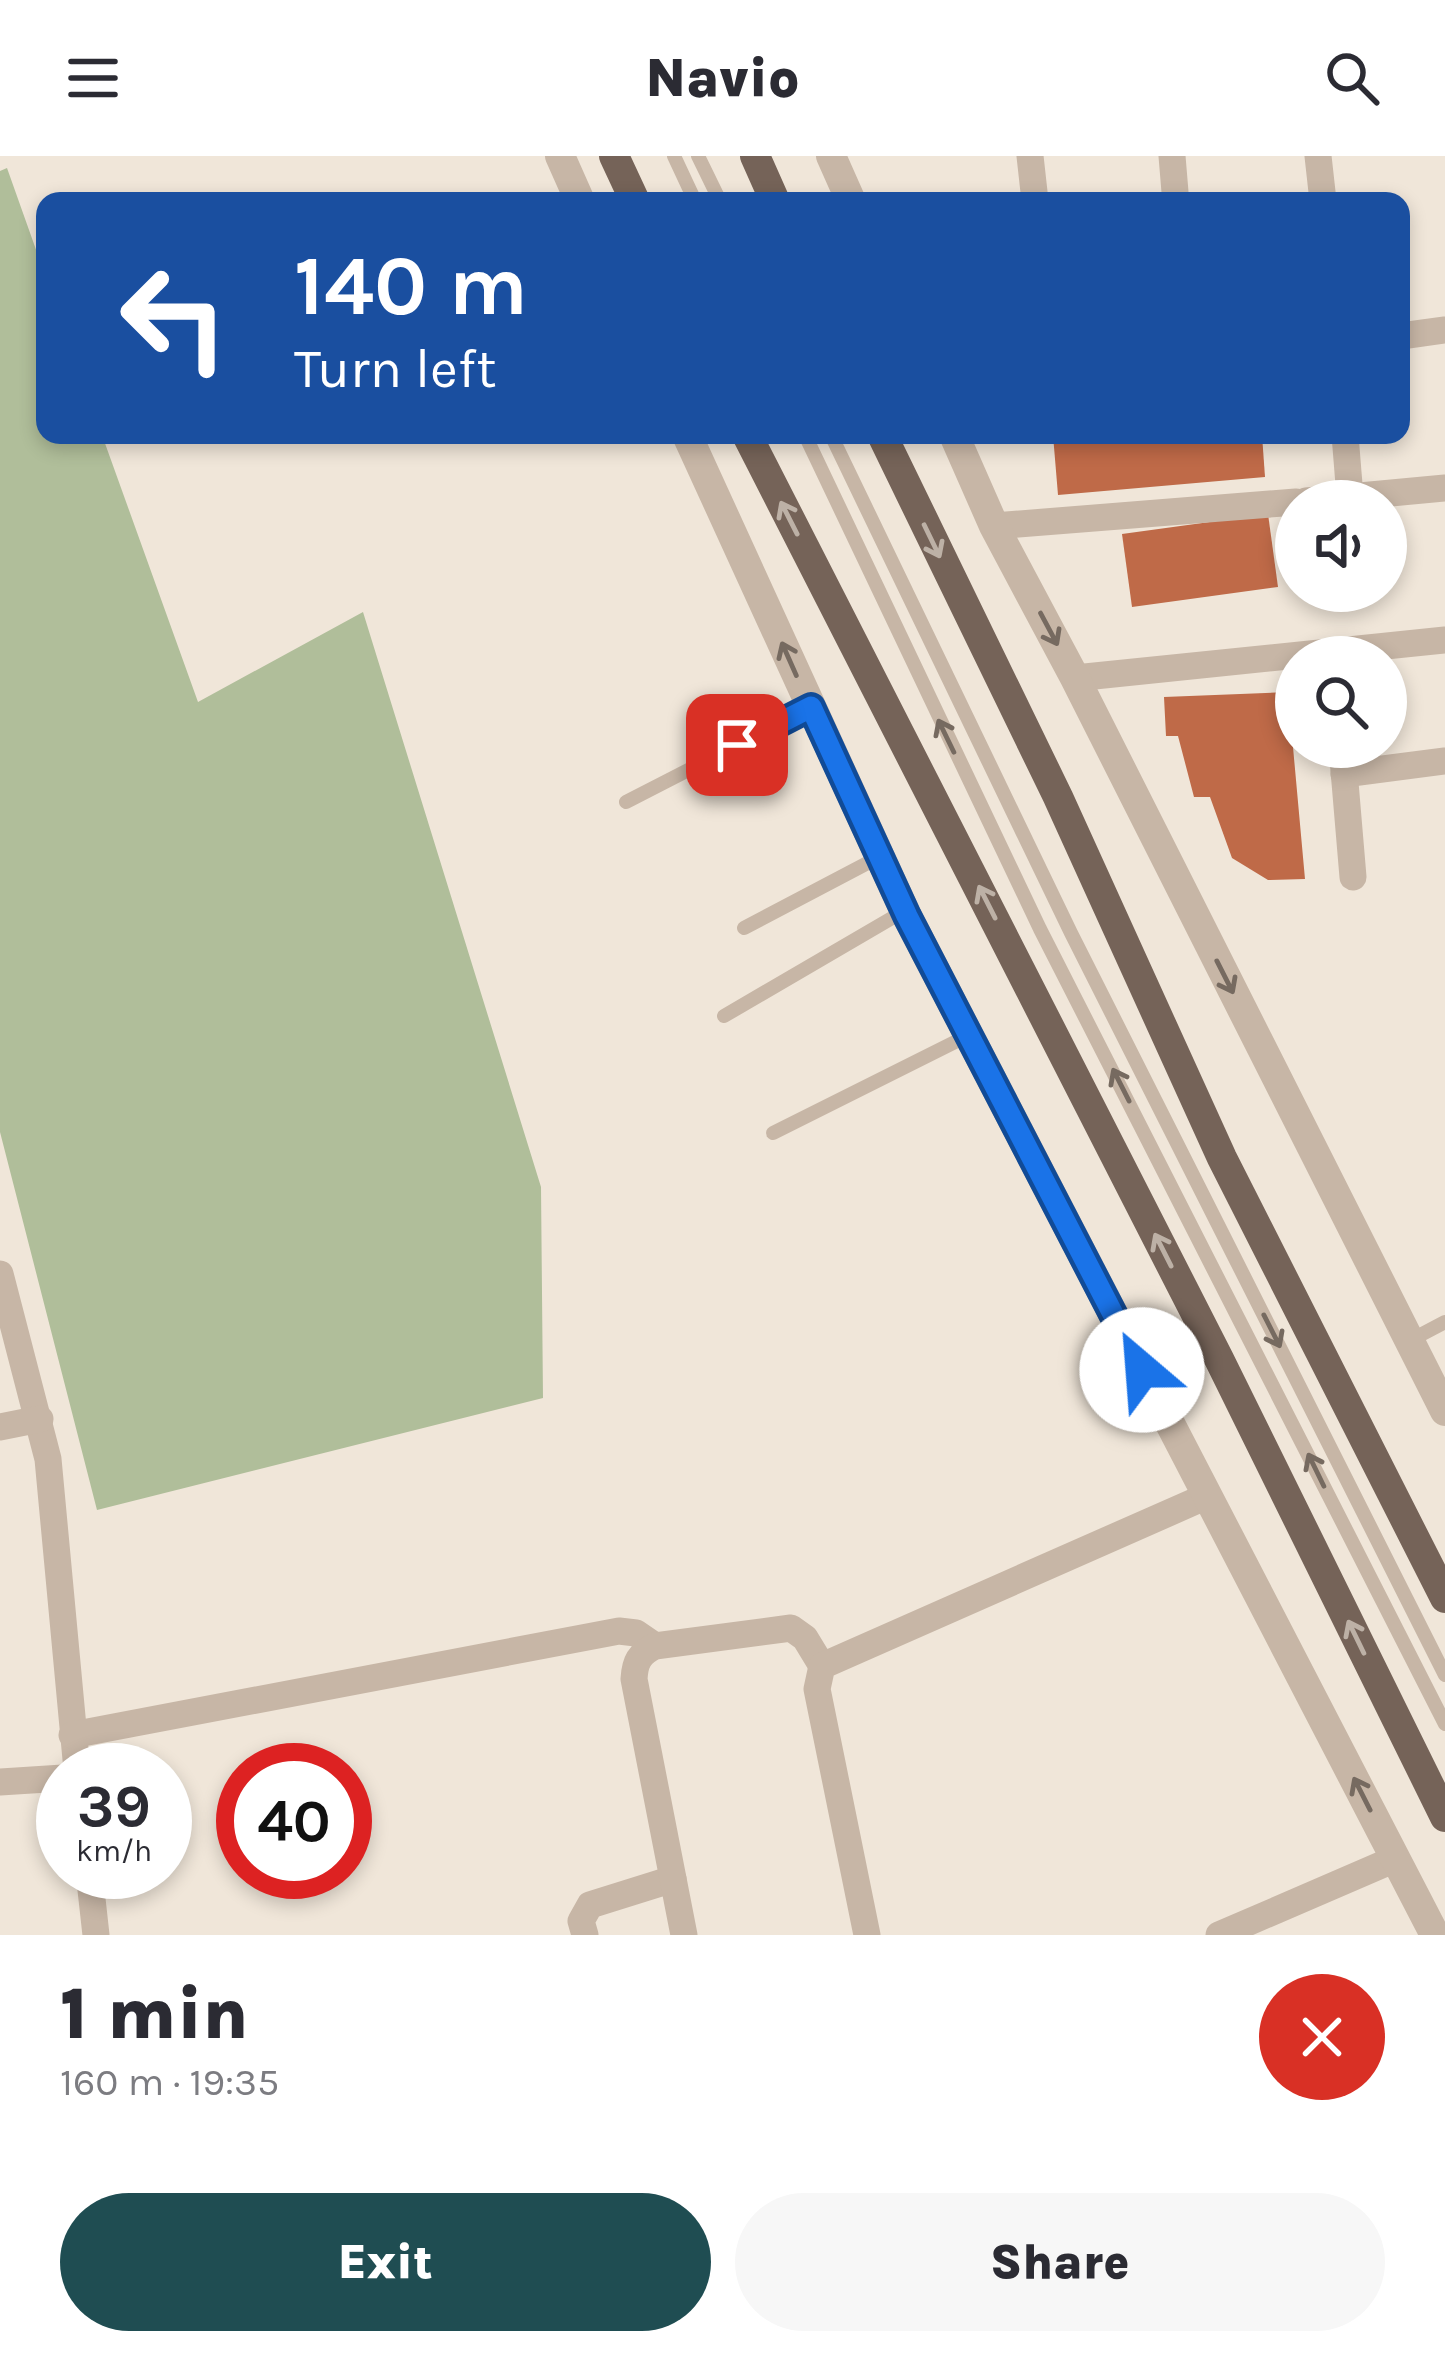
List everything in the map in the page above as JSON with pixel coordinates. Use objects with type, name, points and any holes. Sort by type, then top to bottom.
[{"type":"main road","points":[[614,156],[630,192]]},
{"type":"main road","points":[[755,156],[771,192]]},
{"type":"main road","points":[[752,444],[1188,1298],[1445,1817]]},
{"type":"main road","points":[[886,444],[1067,818],[1222,1158],[1445,1598]]},
{"type":"street","points":[[560,156],[576,192]]},
{"type":"street","points":[[831,156],[847,192]]},
{"type":"street","points":[[1030,156],[1034,192]]},
{"type":"street","points":[[1172,156],[1175,192]]},
{"type":"street","points":[[1318,156],[1322,192]]},
{"type":"street","points":[[1410,335],[1445,330]]},
{"type":"street","points":[[691,444],[904,911],[1435,1935]]},
{"type":"street","points":[[958,444],[994,526],[1445,1412]]},
{"type":"street","points":[[1346,444],[1349,480]]},
{"type":"street","points":[[1407,492],[1445,488]]},
{"type":"street","points":[[994,526],[1275,504]]},
{"type":"street","points":[[1407,645],[1445,640]]},
{"type":"street","points":[[1075,678],[1275,660]]},
{"type":"street","points":[[1407,761],[1445,761]]},
{"type":"street","points":[[1344,768],[1353,878]]},
{"type":"street","points":[[0,1274],[48,1459],[73,1743]]},
{"type":"street","points":[[0,1427],[40,1419]]},
{"type":"street","points":[[822,1666],[1207,1496]]},
{"type":"street","points":[[684,1935],[634,1679],[642,1653],[655,1646],[791,1628],[805,1638],[822,1666],[817,1689],[867,1935]]},
{"type":"street","points":[[72,1735],[619,1631],[636,1633],[655,1646]]},
{"type":"street","points":[[0,1782],[36,1780]]},
{"type":"street","points":[[1219,1935],[1395,1859]]},
{"type":"street","points":[[585,1935],[583,1912],[590,1905],[673,1879]]},
{"type":"street","points":[[92,1899],[96,1935]]},
{"type":"lane","points":[[674,156],[691,192]]},
{"type":"lane","points":[[698,156],[716,192]]},
{"type":"lane","points":[[809,444],[1040,929],[1445,1724]]},
{"type":"lane","points":[[835,444],[1060,912],[1445,1675]]},
{"type":"lane","points":[[626,802],[811,707]]},
{"type":"lane","points":[[744,928],[880,857]]},
{"type":"lane","points":[[724,1016],[904,911]]},
{"type":"lane","points":[[773,1133],[968,1035]]},
{"type":"lane","points":[[1409,1341],[1445,1322]]},
{"type":"green space","points":[[7,168],[36,250],[36,444],[105,444],[198,702],[363,612],[541,1187],[543,1398],[97,1510],[0,1132],[0,171]]},
{"type":"building","points":[[1054,444],[1263,444],[1265,477],[1058,495]]},
{"type":"building","points":[[1268,514],[1275,587],[1132,607],[1122,534]]},
{"type":"building","points":[[1275,693],[1275,768],[1295,768],[1305,879],[1268,880],[1232,858],[1210,797],[1194,797],[1178,736],[1166,736],[1164,697]]},
{"type":"route","points":[[737,745],[811,707],[907,916],[1142,1370]]}]
